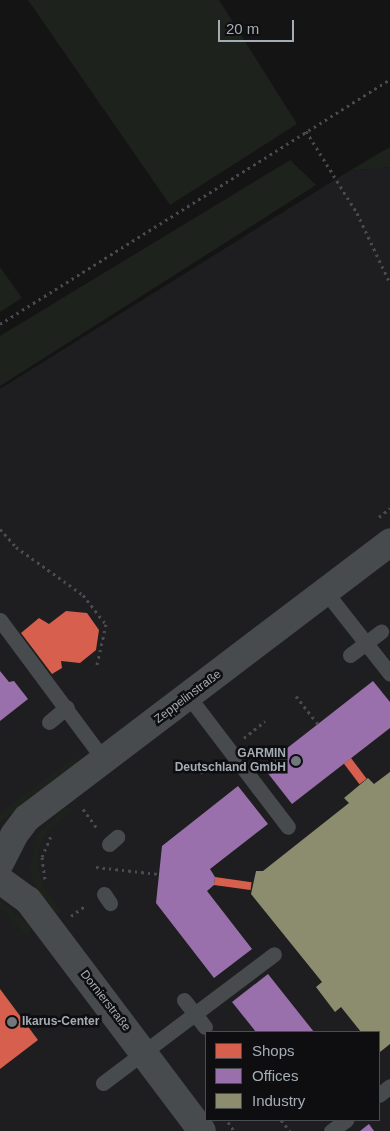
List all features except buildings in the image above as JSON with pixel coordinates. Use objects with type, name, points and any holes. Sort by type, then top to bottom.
[{"type":"street","name":"Zeppelinstraße","points":[[0,863],[14,835],[27,818],[189,697],[390,542]]},
{"type":"street","name":"Dornierstraße","points":[[0,880],[28,900],[145,1052],[202,1131]]},
{"type":"lane","points":[[325,591],[390,674]]},
{"type":"lane","points":[[0,620],[67,707],[104,760]]},
{"type":"lane","points":[[350,655],[381,632]]},
{"type":"lane","points":[[189,697],[288,828]]},
{"type":"lane","points":[[49,722],[67,707]]},
{"type":"lane","points":[[103,1083],[274,954]]},
{"type":"lane","points":[[184,1000],[205,1027]]},
{"type":"lane","points":[[380,1094],[390,1086]]},
{"type":"lane","points":[[331,1131],[345,1121]]},
{"type":"path","points":[[0,324],[390,79]]},
{"type":"path","points":[[306,131],[357,213],[390,283]]},
{"type":"path","points":[[0,529],[16,547],[83,594],[106,624],[97,665]]},
{"type":"path","points":[[296,696],[318,724]]},
{"type":"path","points":[[68,788],[113,841]]},
{"type":"path","points":[[96,867],[159,874]]},
{"type":"path","points":[[282,1121],[290,1131]]},
{"type":"shaded area","points":[[28,0],[219,0],[297,124],[170,205]]},
{"type":"shaded area","points":[[390,147],[390,167],[349,171]]},
{"type":"shaded area","points":[[290,160],[316,185],[0,386],[0,336]]},
{"type":"shaded area","points":[[390,167],[390,1131],[0,1131],[0,389],[349,171]]},
{"type":"shaded area","points":[[0,267],[22,298],[0,312]]},
{"type":"shaded area","points":[[76,756],[77,766],[0,823],[0,813]]},
{"type":"shaded area","points":[[64,808],[75,808],[47,832],[38,849],[37,868],[46,890],[62,914],[50,911],[35,887],[30,870],[37,836]]},
{"type":"shaded area","points":[[0,900],[31,927],[28,937],[0,908]]},
{"type":"place","name":"GARMIN Deutschland GmbH","points":[[296,761]]},
{"type":"place","name":"Ikarus-Center","points":[[12,1022]]}]
